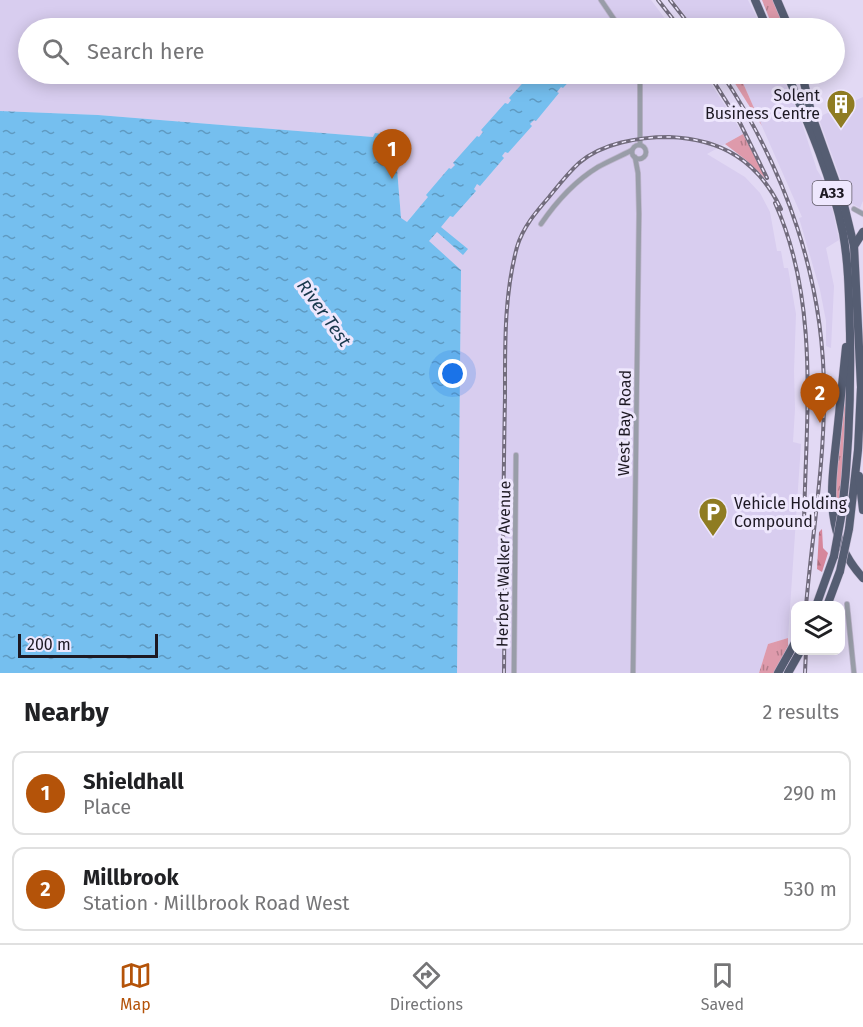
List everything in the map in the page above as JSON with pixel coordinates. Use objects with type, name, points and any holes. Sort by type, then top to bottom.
[{"type":"highway","points":[[755,0],[763,18]]},
{"type":"highway","points":[[777,0],[785,18]]},
{"type":"highway","name":"A33","points":[[791,84],[836,205],[843,234],[848,273],[851,416],[843,512],[834,556],[818,601]]},
{"type":"highway","name":"A33","points":[[804,84],[812,116],[844,205],[854,246],[861,387],[858,450],[849,529],[840,571],[829,601]]},
{"type":"highway","points":[[849,223],[863,231],[854,246]]},
{"type":"highway","points":[[850,319],[831,500],[834,525],[840,543],[848,559],[863,578]]},
{"type":"highway","points":[[858,450],[863,510]]},
{"type":"highway","points":[[778,673],[791,648]]},
{"type":"highway","points":[[788,673],[799,655]]},
{"type":"street","points":[[601,0],[613,18]]},
{"type":"street","points":[[620,157],[642,158],[646,152],[640,145],[640,84]]},
{"type":"street","points":[[541,224],[583,178],[596,168],[640,145]]},
{"type":"street","points":[[633,150],[635,157]]},
{"type":"street","name":"West Bay Road","points":[[633,673],[638,173],[635,157]]},
{"type":"street","name":"West Bay Road","points":[[638,173],[642,158]]},
{"type":"street","points":[[855,209],[863,214]]},
{"type":"street","name":"Herbert Walker Avenue","points":[[513,673],[516,454]]},
{"type":"street","points":[[847,604],[846,616],[854,673]]},
{"type":"shaded area","points":[[0,0],[651,0],[664,18],[18,18],[18,84],[711,84],[743,134],[707,154],[745,177],[760,193],[770,212],[777,251],[781,251],[784,268],[788,268],[796,314],[793,442],[801,444],[788,638],[768,644],[759,673],[457,673],[461,270],[428,242],[415,212],[407,222],[401,219],[396,156],[398,136],[373,137],[98,115],[0,111]]},
{"type":"shaded area","points":[[673,0],[748,0],[757,18],[687,18]]},
{"type":"shaded area","points":[[743,84],[785,84],[822,178],[839,240],[826,248],[834,286],[831,348],[826,346],[826,321],[820,290],[799,218],[802,217]]},
{"type":"shaded area","points":[[863,97],[863,201],[860,208],[849,202],[820,122],[823,115]]},
{"type":"green space","points":[[762,0],[774,0],[782,18],[769,18]]},
{"type":"green space","points":[[735,84],[743,84],[762,126]]},
{"type":"green space","points":[[743,134],[766,179],[725,144]]},
{"type":"green space","points":[[847,382],[845,456],[837,516],[834,498]]},
{"type":"green space","points":[[822,529],[823,548],[828,553],[822,572],[817,569],[819,532]]},
{"type":"green space","points":[[788,638],[788,646],[774,673],[759,673],[768,644]]},
{"type":"water","name":"River Test","points":[[522,84],[567,84],[563,88],[561,87],[557,92],[559,93],[536,121],[530,124],[532,126],[508,153],[505,152],[502,156],[504,158],[480,186],[477,184],[474,189],[476,191],[441,227],[468,249],[463,255],[437,232],[429,241],[461,270],[457,673],[0,673],[0,111],[98,115],[373,137],[375,133],[398,136],[396,156],[401,218],[407,222],[428,197],[426,195],[449,168],[455,165],[453,163],[477,136],[479,137],[483,132],[481,130],[505,103],[508,104],[511,100],[509,98]]},
{"type":"railway","points":[[658,0],[672,18]]},
{"type":"railway","points":[[670,0],[684,18]]},
{"type":"railway","points":[[715,84],[740,123],[767,178]]},
{"type":"railway","points":[[728,84],[745,111],[783,188],[809,269],[817,312],[823,354],[824,398],[820,476],[807,601]]},
{"type":"railway","points":[[503,570],[507,302],[517,247],[526,226],[535,214],[571,171],[588,156],[621,143],[646,138],[669,137],[706,142],[736,156],[761,178],[781,209]]},
{"type":"railway","points":[[775,203],[789,241],[799,280],[804,320],[808,401],[804,522]]},
{"type":"railway","points":[[504,673],[505,562]]},
{"type":"railway","points":[[805,673],[806,655]]},
{"type":"place","name":"Solent Business Centre","points":[[841,130]]},
{"type":"place","name":"Shieldhall","points":[[392,179]]},
{"type":"place","name":"Millbrook","points":[[820,423]]},
{"type":"place","name":"Vehicle Holding Compound","points":[[713,538]]}]
